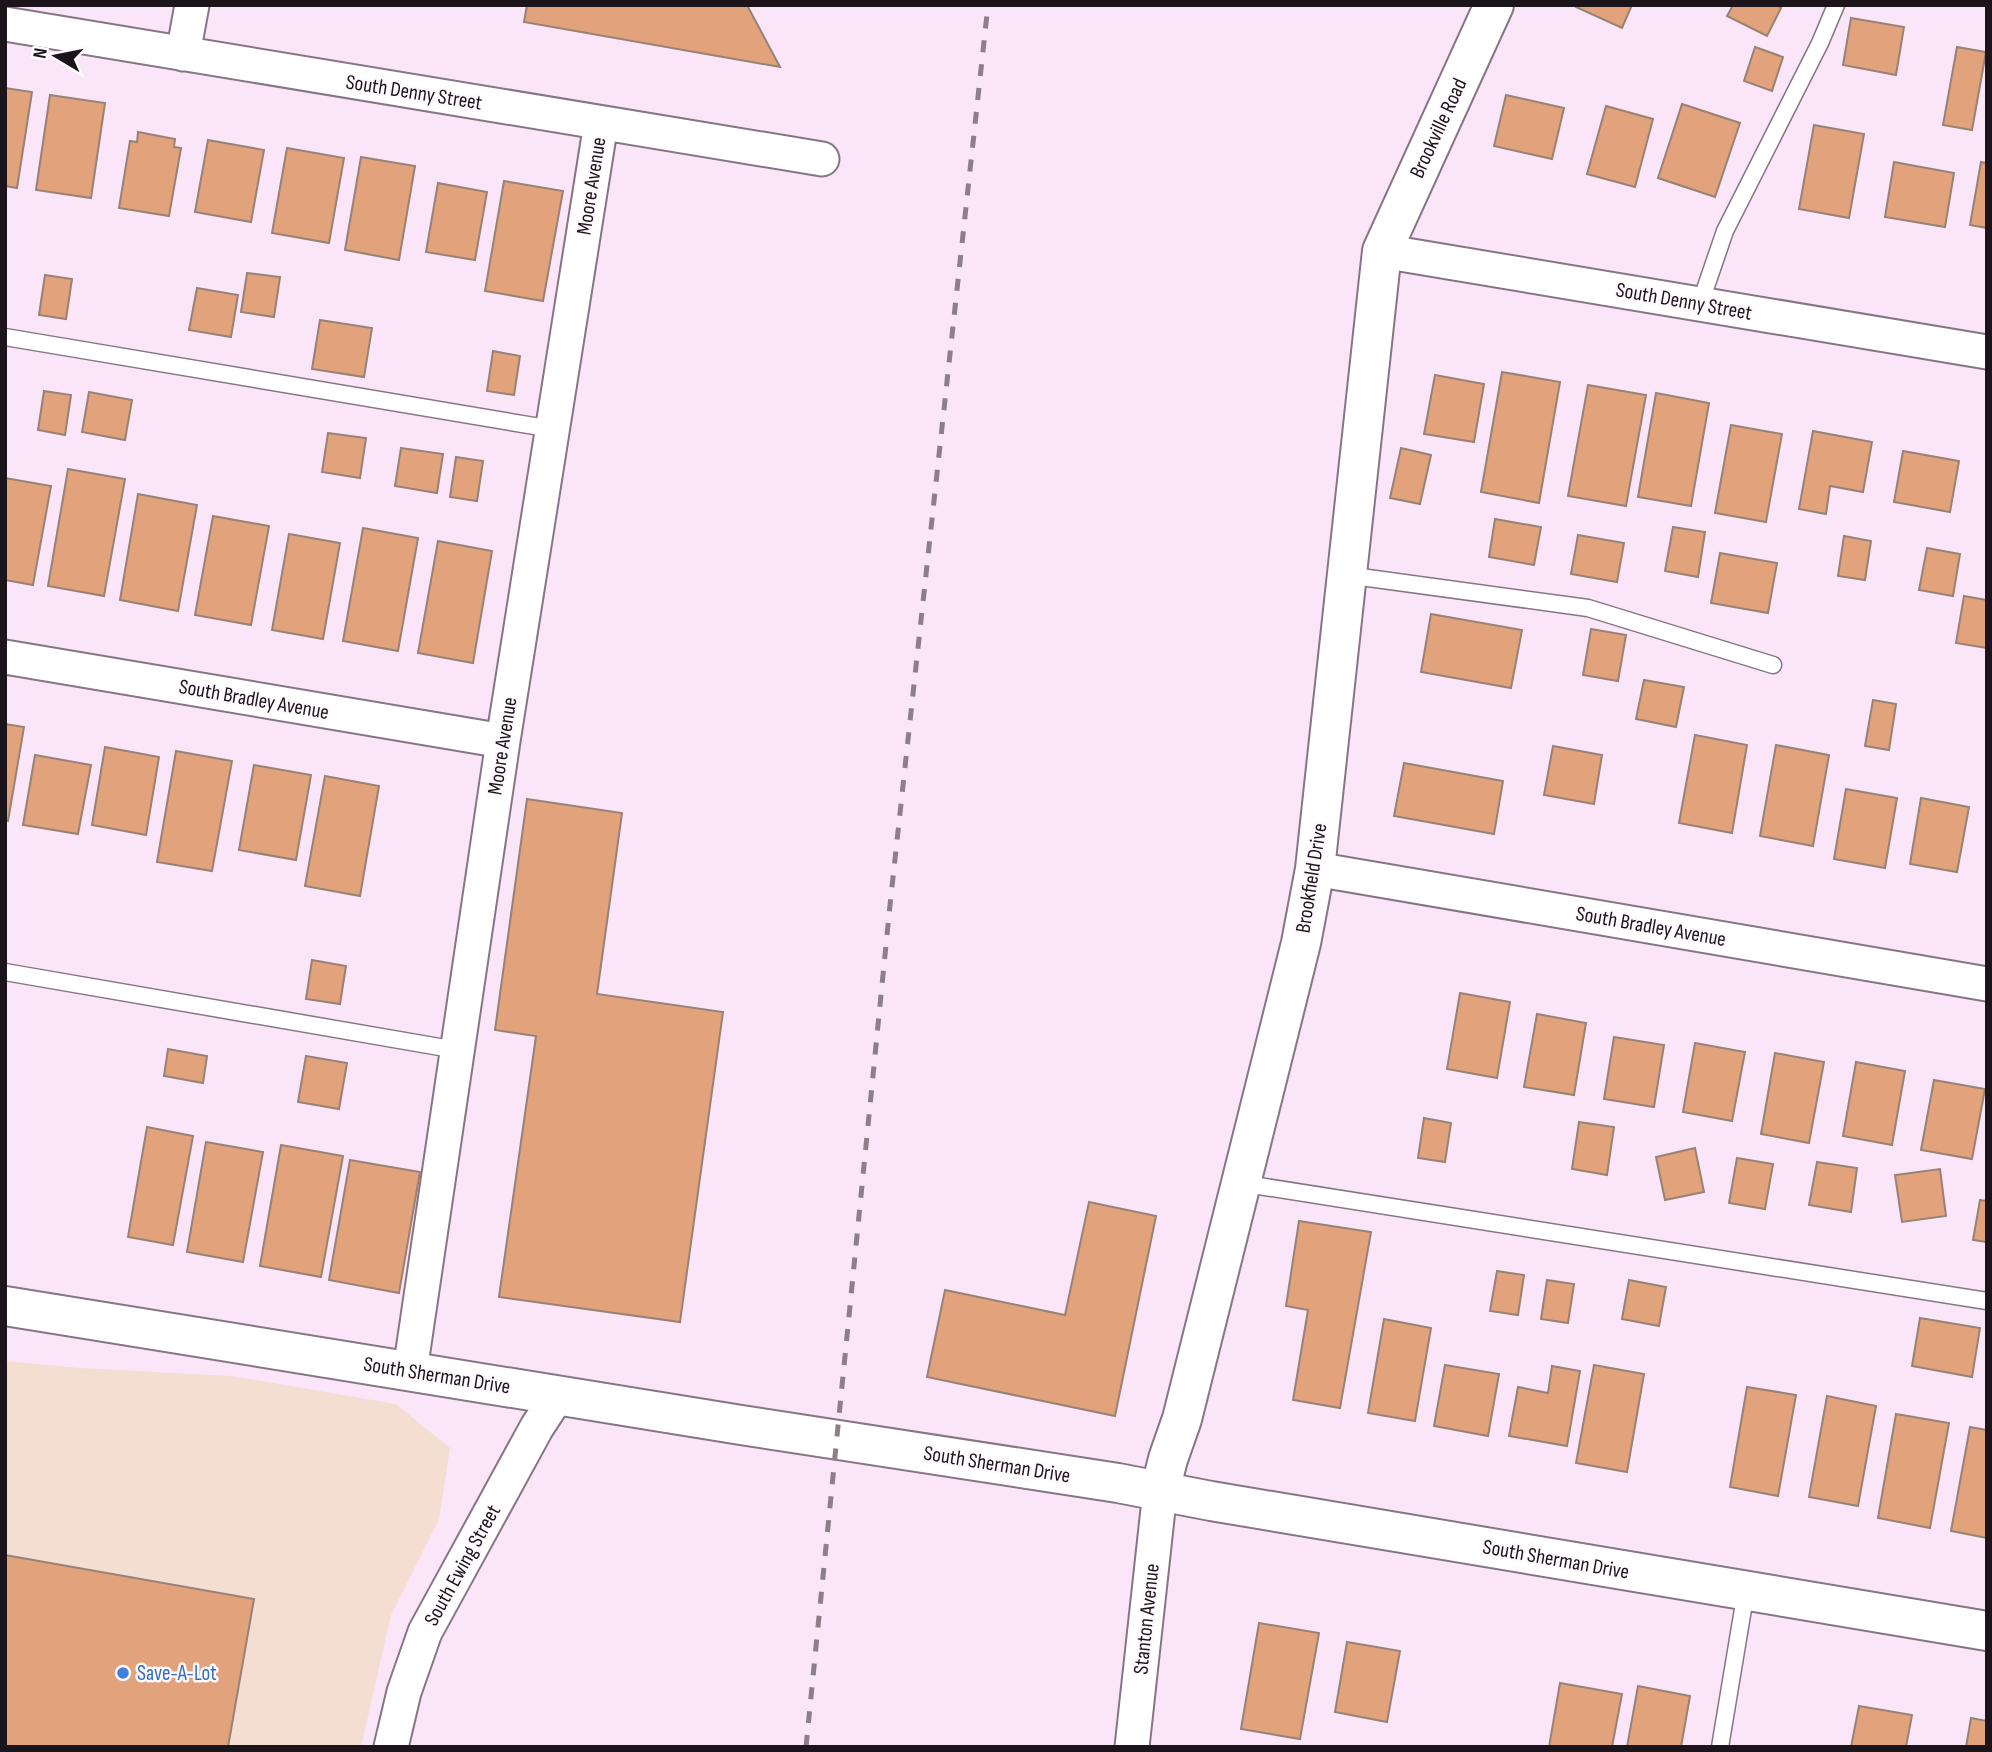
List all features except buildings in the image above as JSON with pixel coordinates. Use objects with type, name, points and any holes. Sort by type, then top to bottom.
[{"type":"main road","name":"Brookville Road","points":[[1382,251],[1494,5]]},
{"type":"main road","name":"Brookfield Drive","points":[[1160,1491],[1182,1419],[1301,943],[1315,869],[1382,251]]},
{"type":"main road","name":"South Sherman Drive","points":[[5,1306],[1118,1483],[1987,1631]]},
{"type":"street","points":[[183,54],[192,5]]},
{"type":"street","name":"South Denny Street","points":[[5,24],[822,159]]},
{"type":"street","name":"Moore Avenue","points":[[410,1371],[503,741],[601,123]]},
{"type":"street","name":"South Denny Street","points":[[1382,251],[1987,352]]},
{"type":"street","name":"South Bradley Avenue","points":[[5,657],[503,741]]},
{"type":"street","name":"South Bradley Avenue","points":[[1315,869],[1987,984]]},
{"type":"street","name":"South Ewing Street","points":[[391,1747],[404,1692],[425,1632],[537,1427],[558,1395]]},
{"type":"street","name":"Stanton Avenue","points":[[1132,1747],[1160,1491]]},
{"type":"lane","points":[[1700,304],[1725,231],[1820,43],[1836,5]]},
{"type":"lane","points":[[5,337],[552,429]]},
{"type":"lane","points":[[1346,575],[1588,608],[1773,665]]},
{"type":"lane","points":[[5,972],[457,1050]]},
{"type":"lane","points":[[1240,1184],[1987,1301]]},
{"type":"lane","points":[[1720,1747],[1745,1591]]},
{"type":"shaded area","points":[[5,1361],[79,1368],[232,1376],[396,1404],[450,1448],[439,1519],[391,1615],[361,1747],[5,1747]]},
{"type":"railway","points":[[806,1747],[890,905],[988,5]]},
{"type":"place","name":"Save-A-Lot","points":[[123,1673]]}]
